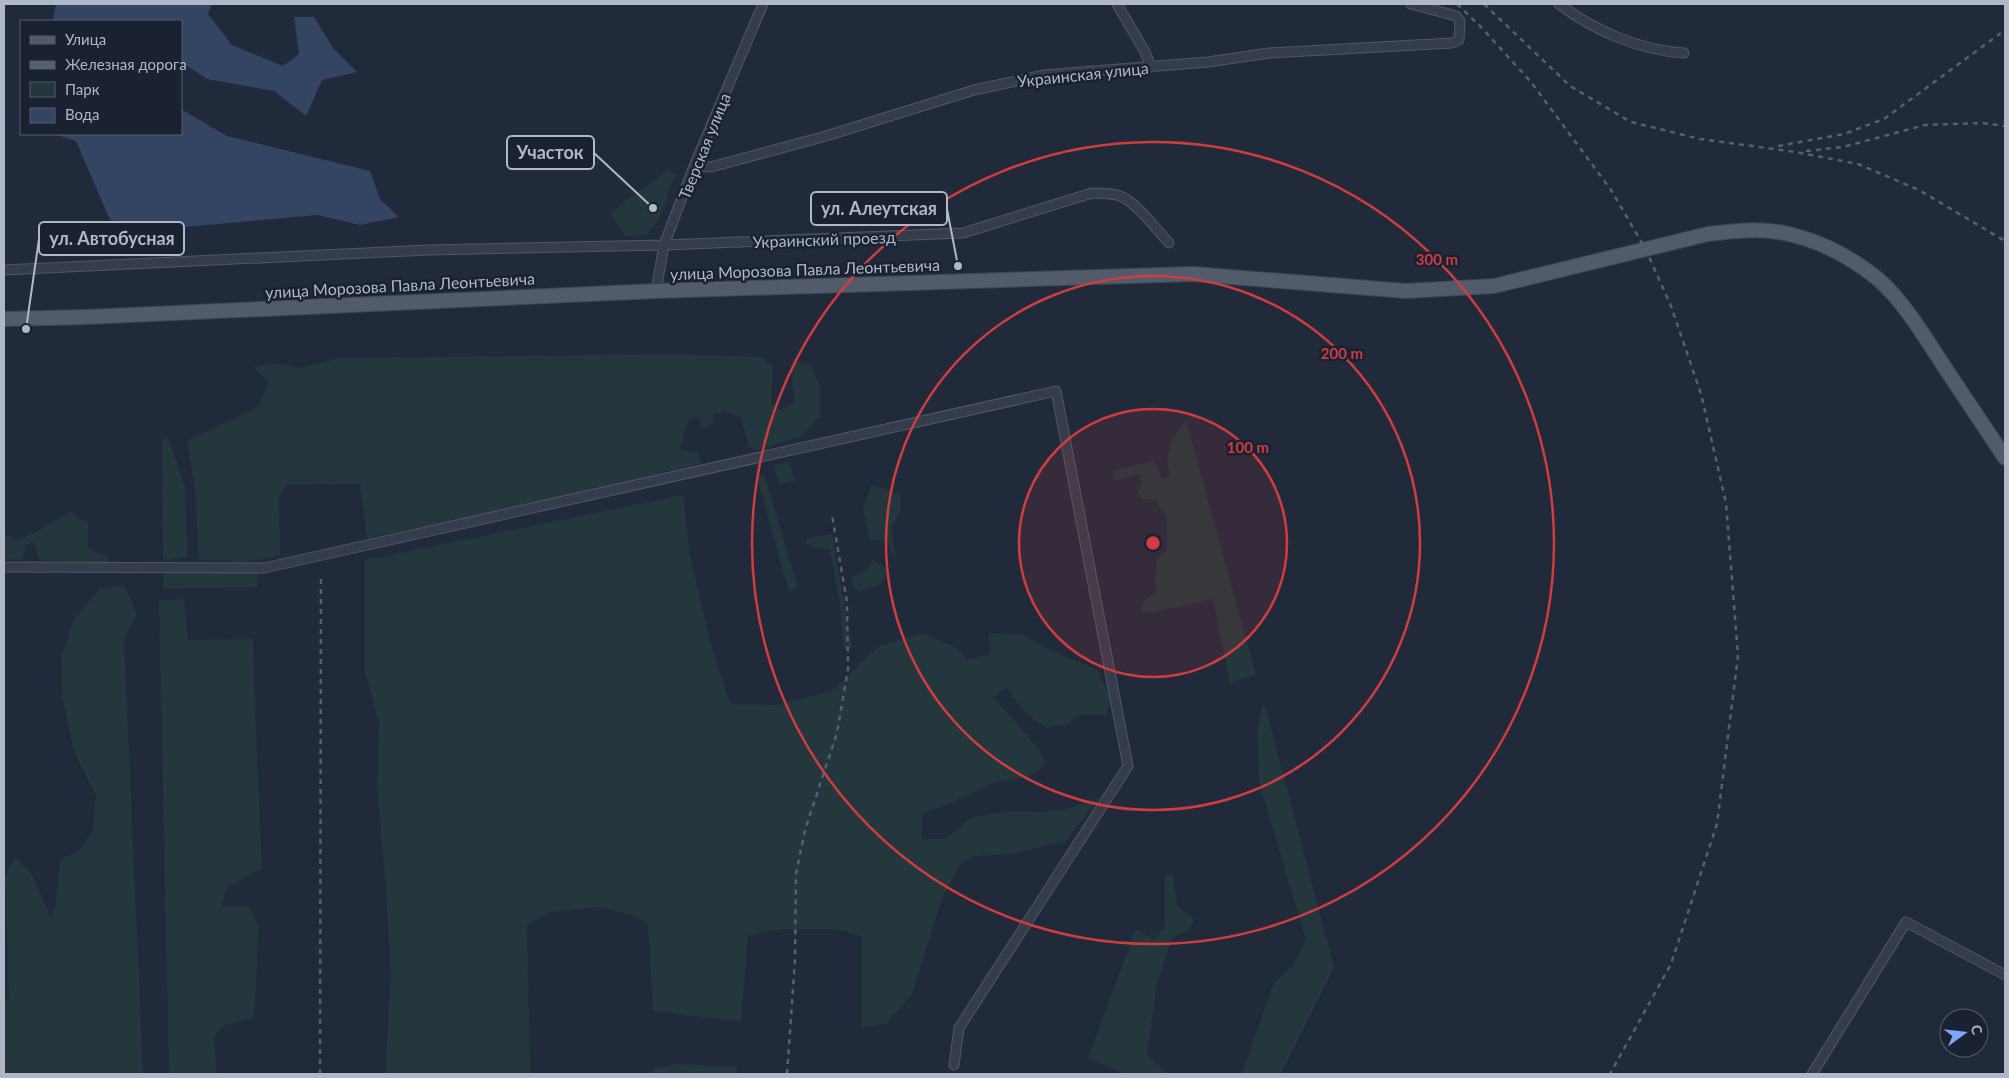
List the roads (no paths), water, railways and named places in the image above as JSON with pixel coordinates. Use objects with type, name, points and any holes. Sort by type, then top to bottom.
[{"type":"main road","name":"улица Морозова Павла Леонтьевича","points":[[4,319],[87,318],[656,291],[1192,274],[1406,291],[1494,286],[1708,234],[1744,230],[1782,232],[1805,238],[1830,248],[1854,261],[1879,280],[1904,308],[2005,458]]},
{"type":"street","name":"Тверская улица","points":[[656,291],[664,245],[694,166],[763,4]]},
{"type":"street","points":[[1117,4],[1145,52],[1150,67]]},
{"type":"street","name":"Украинская улица","points":[[694,166],[711,168],[826,136],[974,90],[1044,75],[1208,62],[1269,53],[1452,43],[1460,38],[1458,18],[1456,16],[1412,4]]},
{"type":"street","points":[[1559,4],[1578,18],[1621,39],[1668,52],[1684,53]]},
{"type":"street","name":"Украинский проезд","points":[[4,270],[418,251],[664,245],[963,233],[1092,193],[1108,193],[1122,196],[1169,243]]},
{"type":"street","points":[[4,567],[264,568],[1056,391],[1128,766],[959,1028],[954,1065]]},
{"type":"street","points":[[1812,1074],[1906,922],[2005,975]]},
{"type":"water","points":[[56,4],[212,4],[208,14],[232,45],[283,66],[299,54],[294,17],[314,17],[333,48],[357,72],[322,80],[306,116],[274,91],[207,79],[182,63],[182,20],[53,20]]},
{"type":"water","points":[[182,110],[227,136],[370,171],[380,199],[399,217],[360,225],[317,215],[175,228],[110,220],[76,141],[57,135],[182,135]]},
{"type":"railway","points":[[1457,4],[1480,26],[1531,82],[1611,190],[1645,248],[1671,306],[1701,394],[1726,503],[1738,656],[1717,824],[1671,964],[1610,1074]]},
{"type":"railway","points":[[1484,4],[1570,86],[1631,122],[1700,139],[1796,152],[1858,164],[1919,190],[2005,241]]},
{"type":"railway","points":[[1778,146],[1844,134],[1884,119],[2005,30]]},
{"type":"railway","points":[[1806,151],[1843,147],[1925,125],[1982,123],[2005,126]]},
{"type":"railway","points":[[787,1074],[795,960],[796,874],[805,830],[837,733],[848,669],[847,602],[832,515]]},
{"type":"railway","points":[[320,1074],[321,575]]},
{"type":"place","name":"Участок","points":[[653,208]]},
{"type":"place","name":"ул. Алеутская","points":[[958,266]]},
{"type":"place","name":"ул. Автобусная","points":[[26,329]]}]
